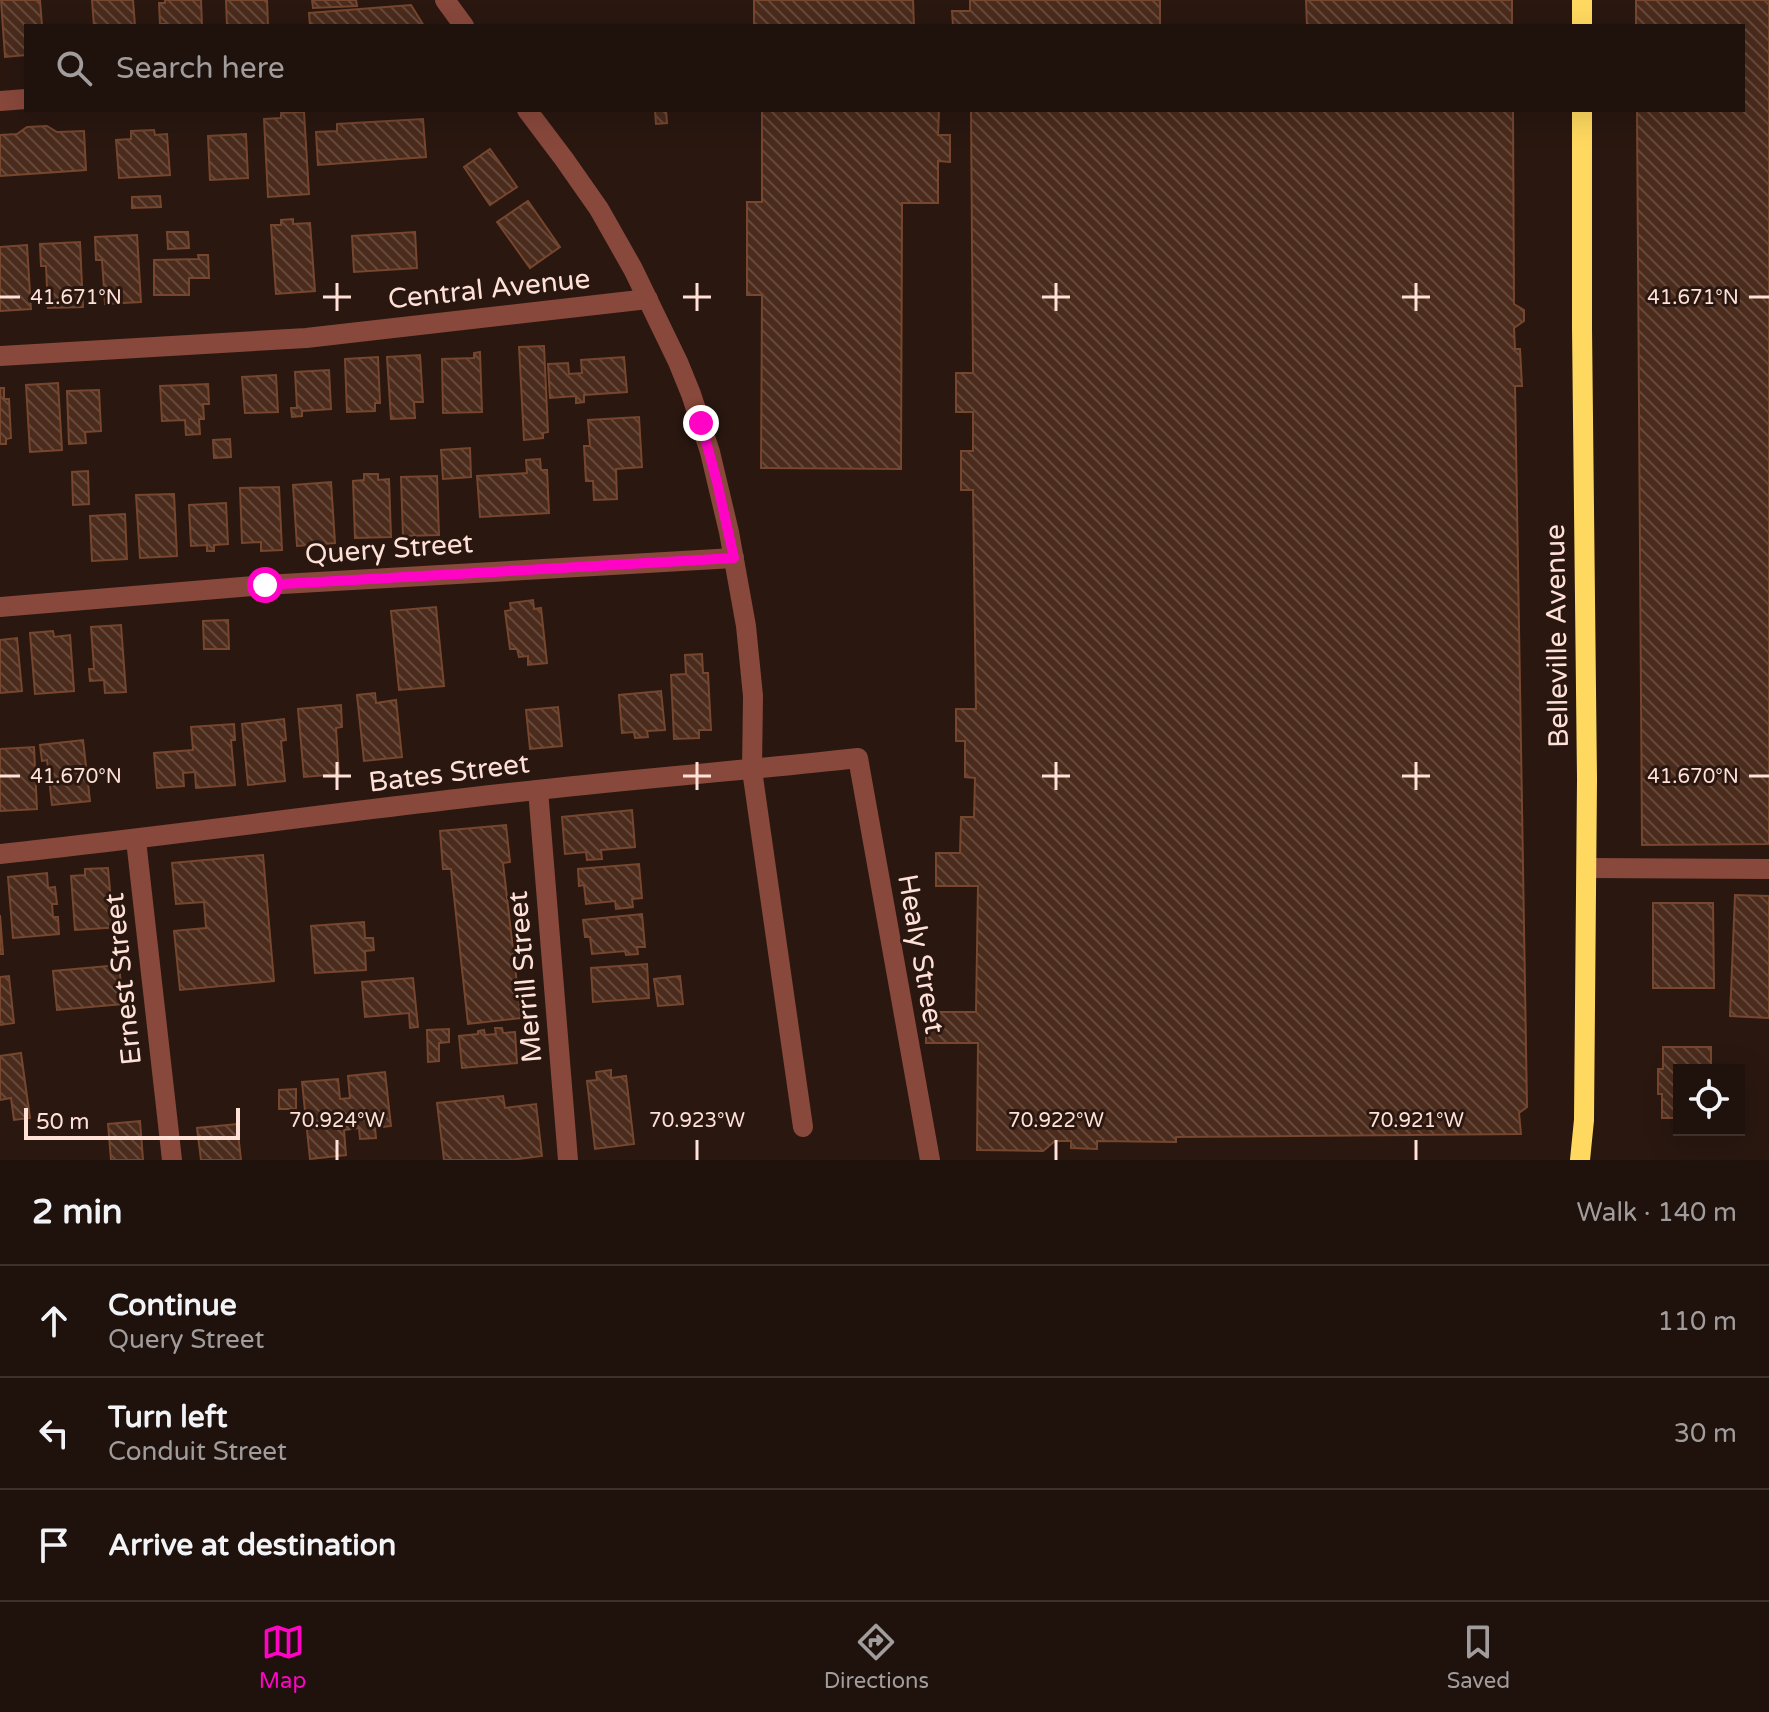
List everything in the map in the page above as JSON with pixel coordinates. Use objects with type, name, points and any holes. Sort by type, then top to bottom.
[{"type":"main road","points":[[1582,0],[1582,24]]},
{"type":"main road","name":"Belleville Avenue","points":[[1580,1160],[1584,1120],[1587,868],[1582,112]]},
{"type":"street","points":[[445,0],[463,24]]},
{"type":"street","points":[[0,101],[24,99]]},
{"type":"street","points":[[529,112],[599,209],[648,299],[678,362],[701,423],[717,482],[751,659],[752,770],[803,1127]]},
{"type":"street","name":"Central Avenue","points":[[0,356],[306,338],[648,299]]},
{"type":"street","name":"Query Street","points":[[0,607],[265,585],[734,558]]},
{"type":"street","name":"Bates Street","points":[[0,854],[538,790],[858,758]]},
{"type":"street","name":"Healy Street","points":[[858,758],[930,1160]]},
{"type":"street","name":"Merrill Street","points":[[538,790],[568,1160]]},
{"type":"street","name":"Ernest Street","points":[[136,840],[172,1160]]},
{"type":"street","points":[[1587,868],[1769,869]]},
{"type":"building","points":[[1,0],[40,0],[42,24],[24,24],[24,55],[5,57]]},
{"type":"building","points":[[92,0],[133,0],[135,24],[94,24]]},
{"type":"building","points":[[165,0],[201,0],[202,24],[160,24],[159,3],[165,3]]},
{"type":"building","points":[[226,0],[267,0],[268,24],[227,24]]},
{"type":"building","points":[[312,0],[356,0],[357,6],[313,8]]},
{"type":"building","points":[[754,0],[913,0],[914,24],[754,24]]},
{"type":"building","points":[[970,0],[1160,0],[1160,24],[953,24],[952,11],[970,11]]},
{"type":"building","points":[[1306,0],[1512,0],[1512,24],[1307,24]]},
{"type":"building","points":[[1636,0],[1769,0],[1769,844],[1642,845],[1637,112],[1745,112],[1745,24],[1636,24]]},
{"type":"building","points":[[411,5],[423,24],[310,24],[309,13]]},
{"type":"building","points":[[304,112],[309,194],[268,197],[264,119],[281,118],[281,113]]},
{"type":"building","points":[[655,112],[666,112],[667,123],[656,124]]},
{"type":"building","points":[[762,112],[939,112],[938,135],[950,135],[950,162],[938,161],[938,203],[902,203],[901,469],[761,468],[762,295],[747,295],[747,202],[762,202]]},
{"type":"building","points":[[971,112],[1513,112],[1514,304],[1524,310],[1524,321],[1514,328],[1515,349],[1520,349],[1522,386],[1515,386],[1527,1107],[1519,1113],[1521,1134],[1176,1137],[1176,1142],[1097,1141],[1097,1149],[1071,1148],[1071,1141],[1055,1141],[1043,1151],[977,1150],[978,1043],[926,1043],[926,1012],[976,1012],[978,886],[936,886],[936,853],[960,853],[961,817],[974,817],[975,778],[965,777],[965,741],[956,741],[956,709],[976,709],[973,490],[961,490],[961,451],[973,451],[973,412],[956,412],[956,373],[973,373]]},
{"type":"building","points":[[423,119],[426,157],[318,165],[316,132],[337,131],[337,124]]},
{"type":"building","points":[[47,126],[57,132],[84,131],[86,170],[0,176],[0,135],[17,134],[27,127]]},
{"type":"building","points":[[154,130],[155,135],[167,134],[170,175],[119,178],[116,140],[131,139],[131,131]]},
{"type":"building","points":[[246,134],[248,178],[210,180],[208,136]]},
{"type":"building","points":[[490,149],[517,187],[490,205],[464,167]]},
{"type":"building","points":[[160,196],[161,207],[132,208],[132,197]]},
{"type":"building","points":[[528,201],[560,247],[530,268],[497,222]]},
{"type":"building","points":[[293,219],[293,224],[310,223],[315,291],[276,294],[271,225],[281,225],[281,220]]},
{"type":"building","points":[[167,232],[188,232],[189,248],[168,249]]},
{"type":"building","points":[[415,232],[417,268],[354,272],[352,236]]},
{"type":"building","points":[[137,235],[141,302],[105,304],[102,260],[96,260],[95,237]]},
{"type":"building","points":[[80,242],[83,307],[48,308],[46,266],[41,266],[40,244]]},
{"type":"building","points":[[27,245],[31,309],[0,311],[0,247]]},
{"type":"building","points":[[198,255],[208,255],[209,278],[189,278],[189,295],[154,295],[154,260],[199,259]]},
{"type":"building","points":[[544,346],[548,432],[543,433],[543,438],[524,440],[519,347]]},
{"type":"building","points":[[480,352],[482,412],[443,413],[442,359],[474,358],[474,353]]},
{"type":"building","points":[[420,355],[423,402],[414,402],[415,418],[391,419],[387,357]]},
{"type":"building","points":[[378,357],[380,403],[375,403],[375,411],[347,412],[345,359]]},
{"type":"building","points":[[624,357],[627,392],[584,395],[584,402],[576,403],[576,396],[550,398],[548,364],[568,363],[569,374],[582,373],[581,360]]},
{"type":"building","points":[[329,370],[331,409],[302,411],[302,416],[292,417],[291,408],[297,408],[295,372]]},
{"type":"building","points":[[276,375],[278,412],[245,413],[242,377]]},
{"type":"building","points":[[58,383],[62,450],[30,452],[26,385]]},
{"type":"building","points":[[208,384],[209,404],[203,404],[204,419],[199,419],[200,434],[186,435],[185,420],[162,421],[160,386]]},
{"type":"building","points":[[0,388],[4,388],[4,399],[9,399],[11,438],[6,439],[6,444],[0,444]]},
{"type":"building","points":[[99,390],[101,431],[85,432],[86,443],[69,444],[67,391]]},
{"type":"building","points":[[639,417],[642,467],[616,469],[617,499],[594,500],[593,481],[586,481],[584,446],[590,446],[588,420]]},
{"type":"building","points":[[230,439],[231,457],[214,458],[213,440]]},
{"type":"building","points":[[470,448],[471,477],[443,479],[441,450]]},
{"type":"building","points":[[540,459],[541,470],[547,470],[549,513],[480,517],[477,476],[527,473],[526,460]]},
{"type":"building","points":[[88,471],[89,504],[73,505],[72,472]]},
{"type":"building","points":[[364,474],[378,474],[378,480],[389,479],[391,537],[355,538],[353,481],[364,480]]},
{"type":"building","points":[[437,476],[439,535],[403,536],[401,477]]},
{"type":"building","points":[[331,482],[335,543],[297,546],[293,485]]},
{"type":"building","points":[[279,487],[282,550],[261,551],[261,542],[242,543],[240,488]]},
{"type":"building","points":[[174,494],[177,556],[140,558],[136,495]]},
{"type":"building","points":[[226,503],[228,544],[214,545],[214,551],[207,551],[207,545],[191,546],[189,505]]},
{"type":"building","points":[[125,514],[127,559],[92,561],[90,516]]},
{"type":"building","points":[[533,600],[534,609],[541,608],[547,663],[528,665],[528,656],[519,657],[517,649],[510,649],[505,611],[511,610],[510,603]]},
{"type":"building","points":[[436,607],[444,686],[399,690],[391,611]]},
{"type":"building","points":[[228,620],[229,649],[204,649],[203,621]]},
{"type":"building","points":[[121,625],[126,692],[105,693],[104,680],[90,681],[89,669],[94,669],[91,627]]},
{"type":"building","points":[[53,631],[54,637],[70,635],[74,691],[35,694],[30,633]]},
{"type":"building","points":[[17,638],[22,691],[0,693],[0,640]]},
{"type":"building","points":[[702,654],[703,673],[708,673],[711,730],[699,730],[699,738],[674,739],[671,675],[686,674],[685,655]]},
{"type":"building","points":[[661,691],[665,730],[647,731],[648,737],[635,738],[634,732],[622,733],[619,695]]},
{"type":"building","points":[[375,693],[376,703],[396,700],[402,757],[364,761],[357,695]]},
{"type":"building","points":[[341,705],[342,727],[336,728],[339,774],[304,777],[298,709]]},
{"type":"building","points":[[558,707],[562,746],[530,749],[526,710]]},
{"type":"building","points":[[284,719],[286,740],[281,741],[285,781],[248,785],[242,724]]},
{"type":"building","points":[[234,724],[235,740],[231,740],[235,785],[196,788],[195,772],[183,773],[184,786],[157,788],[154,753],[193,750],[191,727]]},
{"type":"building","points":[[83,740],[90,801],[52,805],[47,760],[42,761],[40,745]]},
{"type":"building","points":[[34,747],[37,809],[0,811],[0,749]]},
{"type":"building","points":[[632,810],[635,847],[601,850],[602,859],[587,860],[586,852],[565,854],[562,817]]},
{"type":"building","points":[[506,825],[510,862],[503,863],[521,1018],[468,1024],[451,869],[443,869],[440,831]]},
{"type":"building","points":[[263,855],[274,981],[180,990],[174,931],[206,928],[204,902],[176,904],[172,863]]},
{"type":"building","points":[[639,864],[642,898],[632,899],[633,907],[616,909],[615,901],[586,904],[584,885],[579,886],[578,869]]},
{"type":"building","points":[[108,868],[112,912],[120,912],[121,927],[75,930],[71,876],[85,875],[85,869]]},
{"type":"building","points":[[47,873],[48,888],[55,887],[57,904],[52,904],[53,917],[58,917],[59,934],[13,938],[8,877]]},
{"type":"building","points":[[1735,895],[1769,896],[1769,1018],[1730,1016]]},
{"type":"building","points":[[1653,903],[1713,903],[1714,988],[1653,988]]},
{"type":"building","points":[[642,914],[645,947],[637,947],[638,954],[626,955],[625,951],[592,954],[590,937],[585,937],[583,920]]},
{"type":"building","points":[[0,915],[3,954],[0,954]]},
{"type":"building","points":[[364,922],[365,938],[373,938],[374,950],[365,951],[366,970],[315,973],[311,926]]},
{"type":"building","points":[[647,964],[649,998],[593,1002],[591,968]]},
{"type":"building","points":[[119,965],[123,1004],[57,1010],[53,971]]},
{"type":"building","points":[[9,976],[14,1023],[0,1025],[0,977]]},
{"type":"building","points":[[680,976],[683,1004],[658,1006],[654,979]]},
{"type":"building","points":[[413,978],[418,1027],[410,1028],[409,1013],[365,1017],[362,982]]},
{"type":"building","points":[[495,1028],[502,1028],[503,1033],[515,1032],[517,1063],[462,1068],[459,1036],[478,1034],[478,1031],[484,1030],[485,1035],[496,1034]]},
{"type":"building","points":[[449,1029],[449,1042],[439,1043],[439,1061],[428,1062],[427,1030]]},
{"type":"building","points":[[1663,1047],[1711,1047],[1711,1064],[1673,1064],[1673,1118],[1662,1118],[1658,1069],[1663,1069]]},
{"type":"building","points":[[21,1053],[30,1118],[14,1120],[11,1098],[0,1100],[0,1056]]},
{"type":"building","points":[[611,1070],[611,1078],[626,1076],[634,1144],[595,1149],[587,1081],[597,1080],[596,1072]]},
{"type":"building","points":[[385,1072],[391,1126],[375,1128],[376,1138],[360,1139],[359,1128],[344,1130],[346,1155],[310,1159],[302,1082],[338,1079],[340,1099],[350,1098],[348,1076]]},
{"type":"building","points":[[296,1089],[296,1109],[279,1109],[279,1090]]},
{"type":"building","points":[[503,1096],[505,1108],[536,1104],[542,1156],[510,1160],[444,1160],[437,1103]]},
{"type":"building","points":[[140,1121],[143,1160],[111,1160],[108,1124]]},
{"type":"building","points":[[237,1124],[241,1160],[201,1160],[197,1128]]},
{"type":"route","points":[[265,585],[734,558],[701,423]]}]
